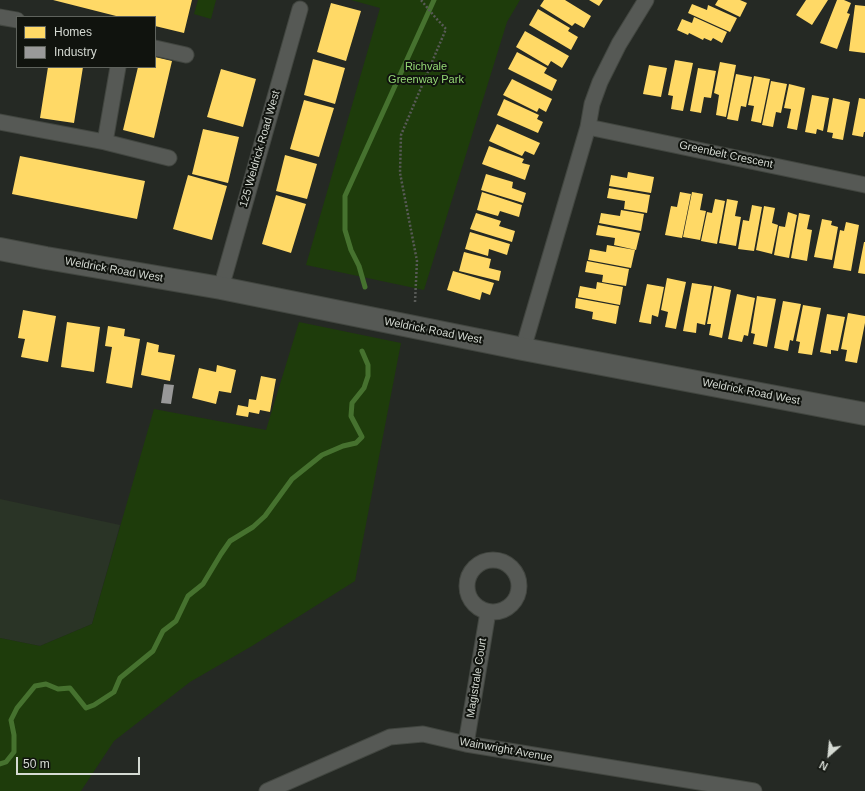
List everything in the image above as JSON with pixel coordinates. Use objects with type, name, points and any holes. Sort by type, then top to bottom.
[{"type":"street","points":[[523,349],[588,127],[592,104],[600,82],[619,44],[646,0]]},
{"type":"street","name":"125 Weldrick Road West","points":[[221,288],[300,9]]},
{"type":"street","points":[[0,17],[16,20]]},
{"type":"street","points":[[156,48],[186,55]]},
{"type":"street","points":[[105,142],[118,68]]},
{"type":"street","points":[[0,122],[105,142],[169,158]]},
{"type":"street","name":"Greenbelt Crescent","points":[[588,127],[865,185]]},
{"type":"street","name":"Weldrick Road West","points":[[0,249],[221,288],[523,349],[865,414]]},
{"type":"street","name":"Magistrale Court","points":[[466,744],[488,612]]},
{"type":"street","name":"Wainwright Avenue","points":[[267,791],[390,737],[423,734],[466,744],[754,791]]},
{"type":"path","points":[[415,302],[417,261],[400,173],[401,135],[446,29],[421,0]]},
{"type":"shaded area","points":[[0,499],[120,525],[92,624],[40,646],[0,638]]},
{"type":"green space","points":[[198,0],[216,0],[211,19],[194,14]]},
{"type":"green space","name":"Richvale Greenway Park","points":[[351,0],[520,0],[507,22],[424,290],[306,265],[380,8]]},
{"type":"green space","points":[[299,322],[401,343],[355,581],[252,646],[190,682],[114,741],[81,791],[0,791],[0,638],[40,646],[92,624],[154,409],[266,430]]},
{"type":"building: Homes","points":[[53,0],[192,0],[184,33],[156,26],[156,16],[116,16]]},
{"type":"building: Homes","points":[[544,0],[565,0],[591,16],[584,28],[575,23],[572,26],[540,6]]},
{"type":"building: Homes","points":[[589,0],[603,0],[599,6]]},
{"type":"building: Homes","points":[[718,0],[740,0],[747,3],[740,17],[715,5]]},
{"type":"building: Homes","points":[[806,0],[828,0],[812,25],[796,15]]},
{"type":"building: Homes","points":[[837,0],[844,0],[851,3],[847,13],[850,14],[837,49],[820,43]]},
{"type":"building: Homes","points":[[331,3],[361,11],[346,61],[317,52]]},
{"type":"building: Homes","points":[[692,4],[707,10],[708,5],[737,18],[730,32],[688,13]]},
{"type":"building: Homes","points":[[855,5],[865,6],[865,53],[849,51]]},
{"type":"building: Homes","points":[[538,9],[570,28],[568,31],[578,37],[571,50],[529,25]]},
{"type":"building: Homes","points":[[694,17],[727,32],[722,43],[713,38],[711,41],[704,38],[703,40],[689,33],[688,35],[677,30],[682,19],[692,23]]},
{"type":"building: Homes","points":[[525,31],[569,56],[562,68],[551,61],[548,66],[516,47]]},
{"type":"building: Homes","points":[[517,52],[547,68],[544,73],[557,80],[552,91],[508,69]]},
{"type":"building: Homes","points":[[156,57],[172,61],[154,138],[123,130],[138,68],[156,68]]},
{"type":"building: Homes","points":[[313,59],[345,68],[335,104],[304,95]]},
{"type":"building: Homes","points":[[675,60],[693,63],[683,111],[671,109],[673,96],[668,95]]},
{"type":"building: Homes","points":[[720,62],[736,65],[726,117],[716,115],[719,95],[714,93]]},
{"type":"building: Homes","points":[[649,65],[667,68],[661,97],[643,94]]},
{"type":"building: Homes","points":[[48,68],[83,68],[74,123],[40,118]]},
{"type":"building: Homes","points":[[698,68],[716,71],[711,98],[704,97],[701,113],[690,111]]},
{"type":"building: Homes","points":[[221,69],[256,79],[243,127],[207,117]]},
{"type":"building: Homes","points":[[736,74],[752,77],[746,107],[741,106],[738,121],[727,119]]},
{"type":"building: Homes","points":[[754,76],[770,79],[761,123],[751,121],[754,106],[748,105]]},
{"type":"building: Homes","points":[[512,79],[552,99],[546,112],[539,108],[537,112],[503,95]]},
{"type":"building: Homes","points":[[771,81],[787,84],[781,113],[776,112],[773,127],[762,125]]},
{"type":"building: Homes","points":[[789,84],[805,88],[797,130],[787,128],[791,109],[784,108]]},
{"type":"building: Homes","points":[[812,95],[829,98],[823,131],[817,129],[816,134],[805,132]]},
{"type":"building: Homes","points":[[833,98],[850,102],[843,140],[832,138],[833,133],[827,132]]},
{"type":"building: Homes","points":[[859,98],[865,99],[865,132],[863,137],[852,135]]},
{"type":"building: Homes","points":[[504,99],[539,115],[537,119],[543,122],[538,133],[497,115]]},
{"type":"building: Homes","points":[[304,100],[334,108],[319,157],[290,149]]},
{"type":"building: Homes","points":[[497,124],[540,143],[534,155],[525,151],[522,156],[489,141]]},
{"type":"building: Homes","points":[[203,129],[239,137],[228,183],[192,174]]},
{"type":"building: Homes","points":[[489,146],[524,159],[522,163],[530,165],[525,180],[482,164]]},
{"type":"building: Homes","points":[[285,155],[317,164],[307,199],[276,191]]},
{"type":"building: Homes","points":[[20,156],[145,181],[137,219],[12,194]]},
{"type":"building: Homes","points":[[628,172],[654,177],[651,193],[609,186],[611,175],[627,178]]},
{"type":"building: Homes","points":[[486,174],[513,182],[512,188],[526,193],[523,203],[481,190]]},
{"type":"building: Homes","points":[[188,175],[227,186],[212,240],[173,229]]},
{"type":"building: Homes","points":[[609,188],[650,195],[647,213],[624,209],[625,201],[607,198]]},
{"type":"building: Homes","points":[[482,192],[522,205],[519,217],[500,211],[498,216],[477,210]]},
{"type":"building: Homes","points":[[680,192],[691,194],[682,238],[665,235],[671,206],[677,207]]},
{"type":"building: Homes","points":[[692,192],[703,194],[700,210],[706,211],[700,240],[683,237]]},
{"type":"building: Homes","points":[[276,195],[306,204],[291,253],[262,244]]},
{"type":"building: Homes","points":[[715,199],[725,201],[717,244],[701,241],[707,212],[712,213]]},
{"type":"building: Homes","points":[[727,199],[738,201],[735,216],[741,217],[736,246],[719,243]]},
{"type":"building: Homes","points":[[752,205],[762,207],[754,251],[738,249],[743,220],[749,221]]},
{"type":"building: Homes","points":[[764,206],[775,208],[772,223],[778,225],[772,254],[756,250]]},
{"type":"building: Homes","points":[[621,210],[644,214],[641,231],[599,223],[601,213],[620,216]]},
{"type":"building: Homes","points":[[788,212],[797,215],[789,258],[774,255],[779,226],[785,227]]},
{"type":"building: Homes","points":[[476,213],[501,221],[499,226],[515,231],[512,242],[470,229]]},
{"type":"building: Homes","points":[[799,213],[810,215],[807,229],[812,230],[807,261],[791,258]]},
{"type":"building: Homes","points":[[822,219],[832,221],[831,225],[838,227],[832,260],[814,257]]},
{"type":"building: Homes","points":[[846,222],[859,225],[851,271],[833,268],[840,230],[844,231]]},
{"type":"building: Homes","points":[[598,225],[640,233],[636,250],[614,245],[615,238],[596,235]]},
{"type":"building: Homes","points":[[470,232],[510,244],[507,255],[489,249],[488,256],[465,249]]},
{"type":"building: Homes","points":[[865,242],[865,274],[858,273]]},
{"type":"building: Homes","points":[[607,245],[635,250],[631,268],[588,260],[590,249],[606,252]]},
{"type":"building: Homes","points":[[464,252],[491,259],[489,268],[501,271],[499,281],[459,271]]},
{"type":"building: Homes","points":[[587,261],[629,269],[626,286],[602,282],[603,275],[585,272]]},
{"type":"building: Homes","points":[[453,271],[494,283],[490,295],[482,292],[480,300],[447,290]]},
{"type":"building: Homes","points":[[667,278],[686,282],[676,329],[665,327],[668,312],[661,310]]},
{"type":"building: Homes","points":[[597,282],[623,287],[620,305],[578,297],[580,286],[596,289]]},
{"type":"building: Homes","points":[[692,283],[712,286],[705,325],[697,323],[696,333],[683,331]]},
{"type":"building: Homes","points":[[647,284],[664,287],[658,317],[652,315],[651,324],[639,322]]},
{"type":"building: Homes","points":[[714,286],[731,290],[722,338],[709,335],[711,324],[707,324]]},
{"type":"building: Homes","points":[[737,294],[755,298],[748,336],[744,335],[742,342],[728,339]]},
{"type":"building: Homes","points":[[757,296],[776,299],[767,347],[753,344],[755,334],[751,333]]},
{"type":"building: Homes","points":[[576,298],[619,306],[616,324],[592,319],[593,312],[575,308]]},
{"type":"building: Homes","points":[[783,301],[801,304],[793,341],[790,340],[788,351],[774,348]]},
{"type":"building: Homes","points":[[803,305],[821,308],[812,355],[798,353],[800,342],[796,341]]},
{"type":"building: Homes","points":[[23,310],[56,316],[48,362],[21,357],[25,339],[18,338]]},
{"type":"building: Homes","points":[[848,313],[865,316],[857,363],[845,361],[847,350],[841,349]]},
{"type":"building: Homes","points":[[827,314],[845,317],[838,351],[831,350],[831,354],[820,352]]},
{"type":"building: Homes","points":[[67,322],[100,327],[94,372],[61,367]]},
{"type":"building: Homes","points":[[108,326],[125,329],[124,336],[140,339],[132,388],[106,383],[112,347],[105,346]]},
{"type":"building: Homes","points":[[147,342],[159,345],[158,352],[175,355],[170,381],[141,375]]},
{"type":"building: Homes","points":[[217,365],[236,370],[231,393],[219,391],[216,404],[192,398],[199,368],[216,372]]},
{"type":"building: Homes","points":[[261,376],[276,379],[270,412],[260,410],[259,414],[249,412],[248,417],[236,415],[238,405],[248,407],[249,399],[256,400]]},
{"type":"building: Industry","points":[[164,384],[174,385],[171,404],[161,403]]},
{"type":"waterway","points":[[365,287],[359,266],[351,250],[345,230],[345,196],[434,0]]},
{"type":"waterway","points":[[0,764],[6,762],[14,752],[14,735],[11,720],[17,708],[35,686],[46,684],[58,689],[70,688],[86,708],[94,705],[114,692],[120,678],[153,651],[163,631],[176,621],[188,596],[203,584],[230,541],[253,527],[265,516],[292,479],[322,455],[343,446],[356,443],[362,437],[351,416],[352,403],[364,388],[368,376],[368,365],[362,351]]}]
